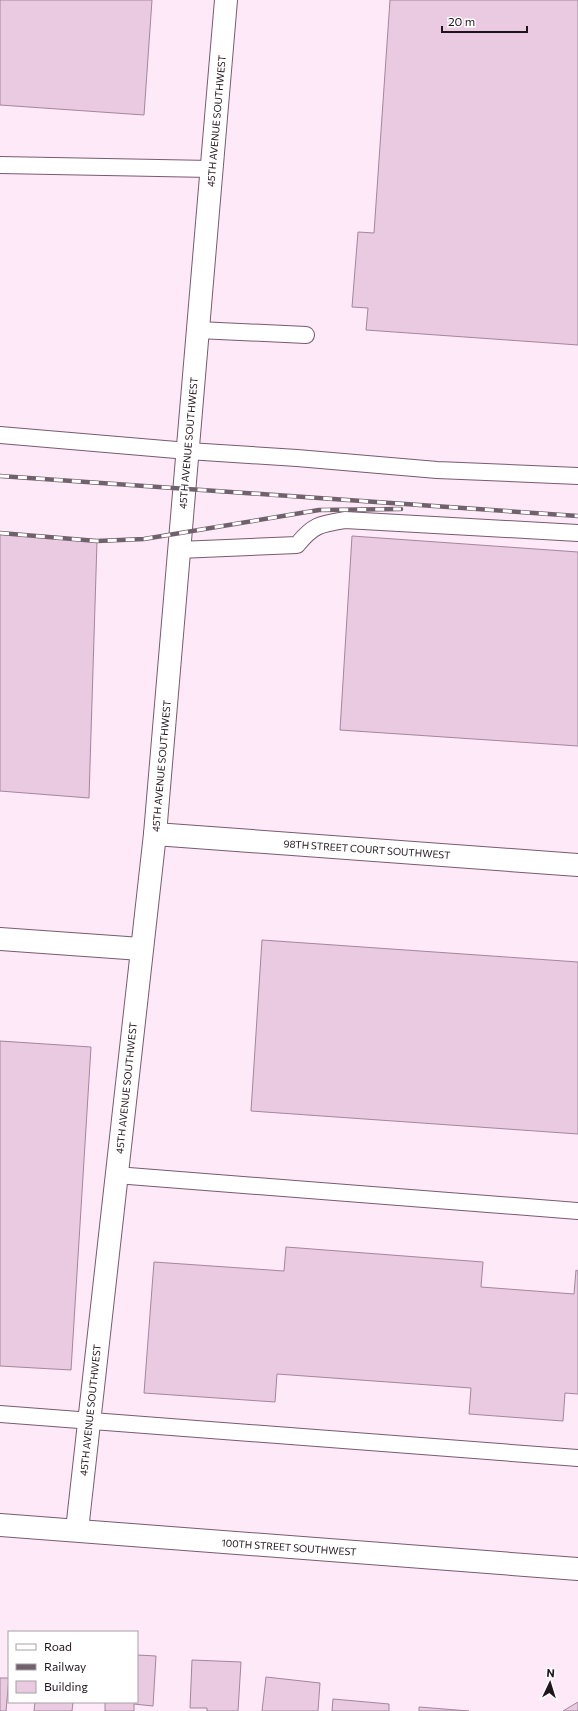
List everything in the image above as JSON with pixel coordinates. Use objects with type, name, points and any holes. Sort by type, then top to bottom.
[{"type":"street","name":"45TH AVENUE SOUTHWEST","points":[[77,1530],[155,834],[226,0]]},
{"type":"street","name":"98TH STREET COURT SOUTHWEST","points":[[155,834],[578,865]]},
{"type":"street","points":[[0,939],[142,949]]},
{"type":"street","name":"100TH STREET SOUTHWEST","points":[[0,1525],[578,1568]]},
{"type":"lane","points":[[0,165],[212,169]]},
{"type":"lane","points":[[198,330],[306,336]]},
{"type":"lane","points":[[0,435],[188,452],[297,458],[437,470],[578,476]]},
{"type":"lane","points":[[179,550],[297,545],[308,532],[323,523],[345,520],[578,532]]},
{"type":"lane","points":[[116,1175],[578,1211]]},
{"type":"lane","points":[[0,1414],[578,1458]]},
{"type":"building","points":[[0,0],[152,0],[144,115],[0,105]]},
{"type":"building","points":[[390,0],[578,0],[578,345],[366,330],[368,308],[352,307],[358,232],[374,233]]},
{"type":"building","points":[[0,533],[97,541],[89,798],[0,791]]},
{"type":"building","points":[[352,536],[578,552],[578,746],[340,730]]},
{"type":"building","points":[[262,940],[578,962],[578,1134],[251,1111]]},
{"type":"building","points":[[0,1041],[91,1047],[71,1370],[0,1366]]},
{"type":"building","points":[[286,1247],[483,1262],[481,1287],[574,1294],[576,1270],[578,1271],[578,1394],[565,1393],[563,1421],[469,1414],[471,1388],[277,1374],[275,1402],[144,1393],[154,1262],[284,1271]]},
{"type":"building","points":[[138,1655],[156,1656],[153,1706],[134,1704],[134,1711],[105,1711],[105,1703],[138,1703]]},
{"type":"building","points":[[192,1660],[241,1662],[238,1711],[207,1711],[207,1708],[190,1708]]},
{"type":"building","points":[[266,1677],[320,1683],[318,1711],[262,1711]]},
{"type":"building","points":[[0,1678],[8,1678],[6,1711],[0,1711]]},
{"type":"building","points":[[333,1699],[389,1704],[389,1711],[332,1711]]},
{"type":"building","points":[[578,1702],[578,1711],[563,1711]]},
{"type":"building","points":[[35,1703],[73,1703],[72,1711],[34,1711]]},
{"type":"building","points":[[419,1707],[469,1711],[419,1711]]},
{"type":"railway","points":[[0,476],[578,516]]},
{"type":"railway","points":[[0,533],[97,541],[144,539],[319,510],[401,509]]}]
